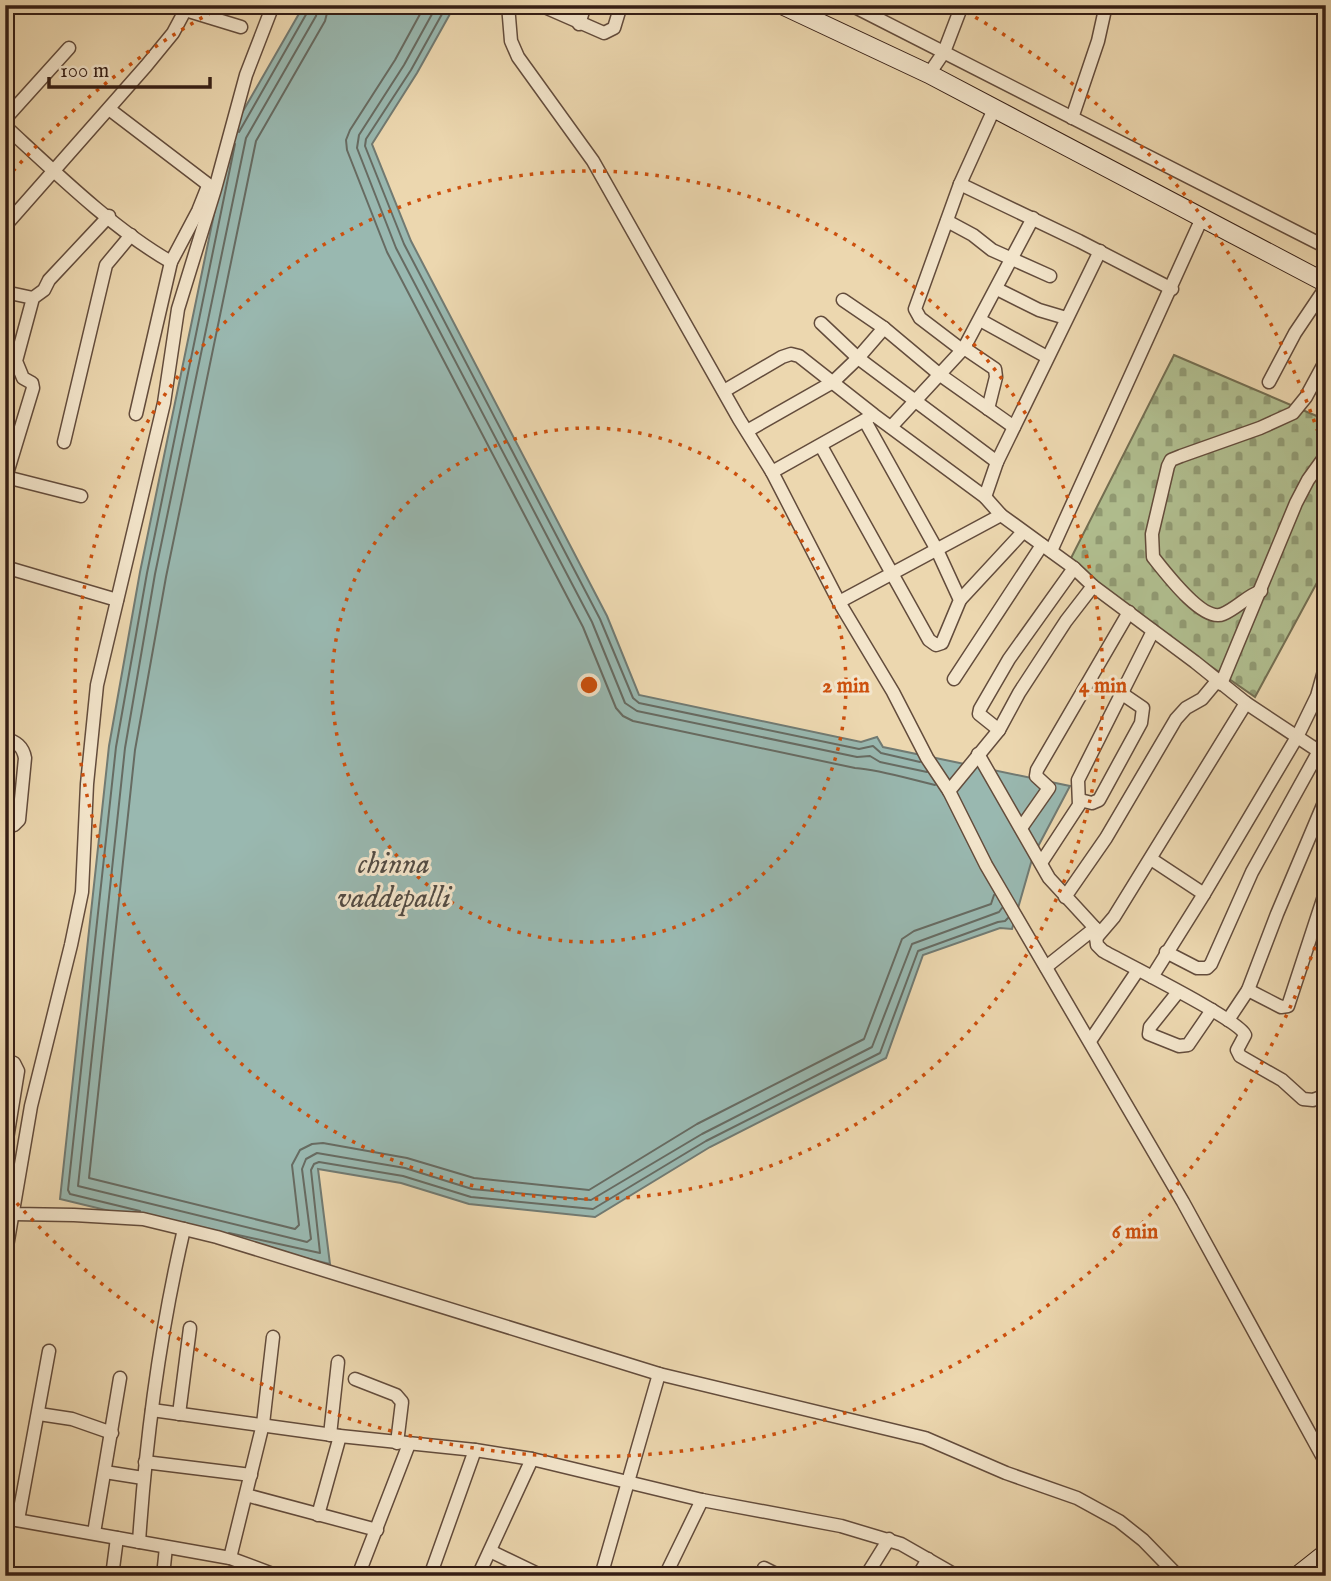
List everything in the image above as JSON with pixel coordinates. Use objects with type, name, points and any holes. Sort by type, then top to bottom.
[{"type":"street","points":[[169,5],[187,8],[241,27]]},
{"type":"street","points":[[5,1258],[10,1213],[31,1106],[82,892],[91,736],[97,685],[164,403],[178,309],[246,75],[273,5]]},
{"type":"street","points":[[508,5],[511,41],[518,57],[593,161],[772,472],[839,602],[893,692],[927,758],[949,791],[986,865],[1184,1202],[1326,1463]]},
{"type":"street","points":[[579,24],[585,5]]},
{"type":"street","points":[[547,7],[579,24],[604,33],[611,32],[621,5]]},
{"type":"street","points":[[782,5],[929,74],[1326,285],[1295,333],[1269,382]]},
{"type":"street","points":[[851,5],[1326,247]]},
{"type":"street","points":[[929,74],[944,52],[962,5]]},
{"type":"street","points":[[1072,118],[1098,41],[1106,5]]},
{"type":"street","points":[[5,226],[173,33],[187,8]]},
{"type":"street","points":[[5,119],[69,48]]},
{"type":"street","points":[[109,109],[211,188]]},
{"type":"street","points":[[988,409],[996,377],[995,369],[920,318],[915,309],[960,184],[995,109]]},
{"type":"street","points":[[5,126],[131,235],[171,261]]},
{"type":"street","points":[[960,184],[1100,251],[1171,289]]},
{"type":"street","points":[[136,414],[171,261],[211,188]]},
{"type":"street","points":[[81,496],[6,478],[33,388],[32,383],[23,378],[16,362],[33,298],[44,290],[109,216]]},
{"type":"street","points":[[891,427],[963,349],[997,289],[1032,218]]},
{"type":"street","points":[[954,679],[1046,548],[1171,289],[1202,218]]},
{"type":"street","points":[[947,221],[992,250],[1050,276]]},
{"type":"street","points":[[64,442],[106,265],[131,235]]},
{"type":"street","points":[[985,497],[997,462],[1100,251]]},
{"type":"street","points":[[997,289],[1039,310],[1066,318]]},
{"type":"street","points":[[5,292],[33,298]]},
{"type":"street","points":[[843,300],[884,328],[939,374],[1014,427]]},
{"type":"street","points":[[979,320],[1047,357]]},
{"type":"street","points":[[821,323],[858,358],[997,462]]},
{"type":"street","points":[[747,431],[833,382],[884,328]]},
{"type":"street","points":[[724,391],[782,356],[791,354],[806,360],[833,382],[869,418],[960,600]]},
{"type":"street","points":[[1261,591],[1220,615],[1210,614],[1199,608],[1153,557],[1152,534],[1168,466],[1171,460],[1260,428],[1293,413],[1306,397],[1326,360]]},
{"type":"street","points":[[869,418],[891,427],[985,497],[1001,515],[1074,568],[1093,586],[1246,703],[1323,754]]},
{"type":"street","points":[[772,472],[869,418]]},
{"type":"street","points":[[821,446],[929,640],[936,645],[942,643],[947,634],[960,600],[1023,532]]},
{"type":"street","points":[[1065,897],[1105,838],[1176,719],[1219,682],[1261,591],[1296,503],[1326,455]]},
{"type":"street","points":[[839,602],[1001,515]]},
{"type":"street","points":[[5,566],[117,600]]},
{"type":"street","points":[[999,730],[979,714],[980,709],[1009,659],[1074,568]]},
{"type":"street","points":[[949,791],[999,730],[1066,621],[1093,586]]},
{"type":"street","points":[[1021,828],[1049,788],[1036,776],[1037,770],[1129,612]]},
{"type":"street","points":[[1041,863],[1080,800],[1078,780],[1153,631]]},
{"type":"street","points":[[1152,977],[1297,737],[1317,696],[1326,664]]},
{"type":"street","points":[[1080,800],[1092,803],[1099,800],[1141,723],[1143,708],[1121,692]]},
{"type":"street","points":[[1046,967],[1114,917],[1246,703]]},
{"type":"street","points":[[1166,952],[1196,968],[1208,968],[1212,964],[1252,872],[1323,754],[1326,735]]},
{"type":"street","points":[[5,738],[19,744],[25,758],[19,820],[14,825],[5,826]]},
{"type":"street","points":[[978,754],[1049,878],[1095,933],[1097,945],[1103,951],[1212,1010],[1244,1031],[1244,1040],[1237,1050],[1245,1059],[1282,1080],[1303,1099],[1313,1100],[1326,1095]]},
{"type":"street","points":[[1228,1020],[1248,990],[1326,798]]},
{"type":"street","points":[[1150,859],[1204,894]]},
{"type":"street","points":[[1248,990],[1281,1007],[1289,1006],[1326,890]]},
{"type":"street","points":[[1090,1041],[1138,970]]},
{"type":"street","points":[[1178,992],[1150,1027],[1149,1034],[1179,1046],[1188,1045],[1212,1010]]},
{"type":"street","points":[[5,1060],[14,1063],[18,1071],[5,1151]]},
{"type":"street","points":[[10,1213],[143,1219],[217,1237],[659,1374],[925,1438],[1088,1504],[1119,1521],[1178,1576]]},
{"type":"street","points":[[139,1542],[143,1478],[152,1410],[170,1290],[184,1229]]},
{"type":"street","points":[[179,1414],[190,1328]]},
{"type":"street","points":[[230,1558],[263,1424],[273,1338]]},
{"type":"street","points":[[5,1552],[10,1519],[39,1414],[49,1351]]},
{"type":"street","points":[[318,1515],[335,1435],[338,1362]]},
{"type":"street","points":[[601,1576],[659,1374]]},
{"type":"street","points":[[94,1533],[120,1378]]},
{"type":"street","points":[[355,1379],[396,1395],[402,1402],[403,1443],[377,1530],[358,1576]]},
{"type":"street","points":[[152,1410],[532,1459],[702,1500],[841,1526],[889,1539],[957,1576]]},
{"type":"street","points":[[39,1414],[72,1419],[112,1433]]},
{"type":"street","points":[[430,1576],[475,1450]]},
{"type":"street","points":[[478,1576],[532,1459]]},
{"type":"street","points":[[145,1462],[251,1475]]},
{"type":"street","points":[[105,1472],[143,1478]]},
{"type":"street","points":[[246,1495],[377,1530]]},
{"type":"street","points":[[665,1576],[702,1500]]},
{"type":"street","points":[[10,1519],[230,1558],[242,1570],[278,1576]]},
{"type":"street","points":[[112,1576],[117,1538]]},
{"type":"street","points":[[866,1576],[889,1539]]},
{"type":"street","points":[[163,1576],[166,1546]]},
{"type":"street","points":[[490,1551],[542,1576]]},
{"type":"street","points":[[1297,1576],[1326,1553]]},
{"type":"street","points":[[918,1576],[928,1559]]},
{"type":"street","points":[[5,1562],[6,1576]]},
{"type":"street","points":[[764,1568],[779,1576]]},
{"type":"street","points":[[1317,1576],[1326,1568]]},
{"type":"green space","points":[[1174,355],[1326,420],[1326,566],[1255,697],[1067,566]]},
{"type":"water","name":"chinna vaddepalli","points":[[304,5],[455,5],[417,73],[372,144],[411,241],[607,616],[639,695],[861,742],[877,737],[883,747],[1070,786],[1033,856],[1012,929],[1000,928],[923,955],[886,1058],[710,1147],[595,1217],[469,1204],[401,1183],[318,1169],[330,1264],[60,1199],[109,746],[140,572],[231,132]]}]
